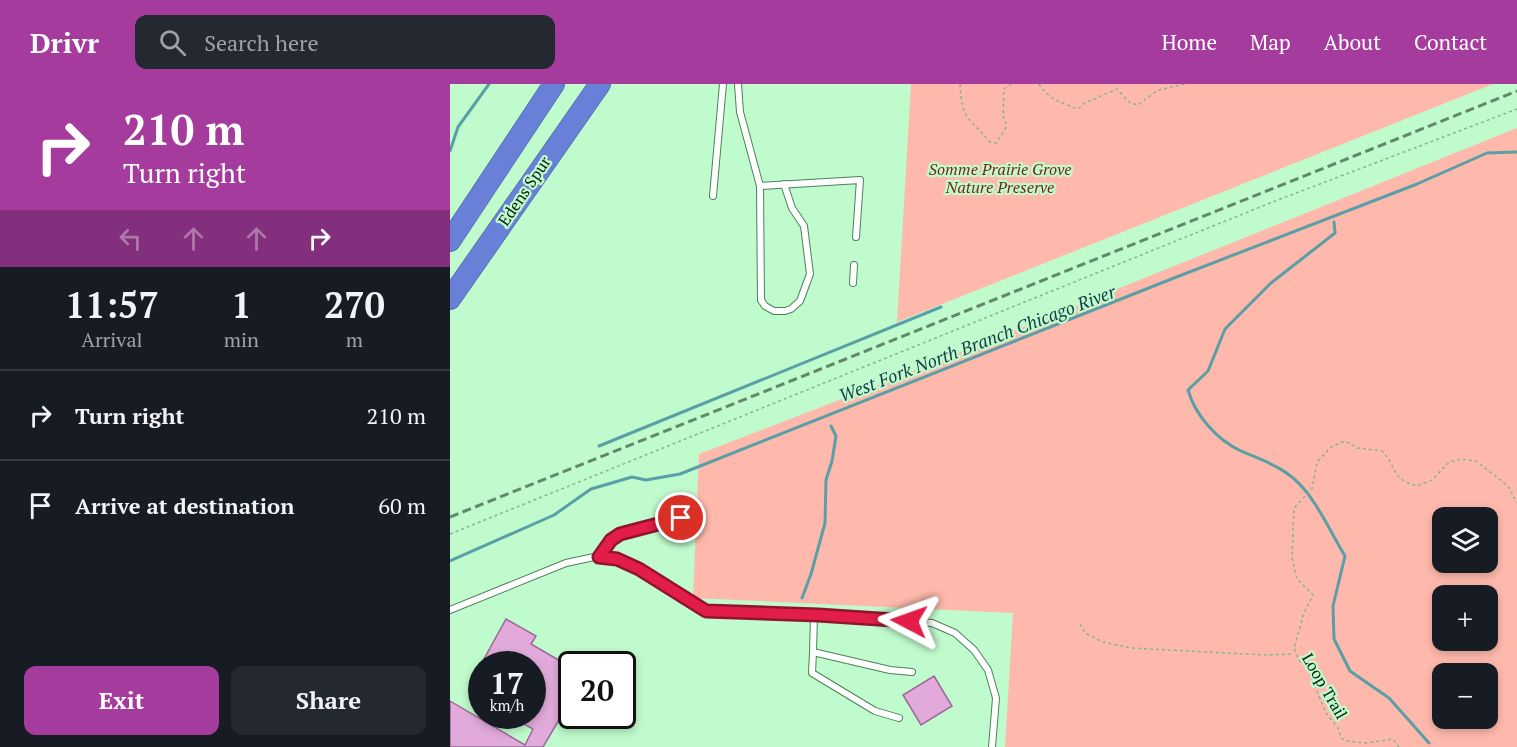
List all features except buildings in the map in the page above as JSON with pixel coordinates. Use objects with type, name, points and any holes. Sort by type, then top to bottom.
[{"type":"highway","name":"Edens Spur","points":[[450,241],[554,84]]},
{"type":"highway","name":"Edens Spur","points":[[450,299],[600,84]]},
{"type":"lane","points":[[713,196],[723,84]]},
{"type":"lane","points":[[738,84],[740,112],[760,186],[761,300],[765,306],[774,311],[785,311],[800,301],[810,274],[804,226],[792,208],[784,184]]},
{"type":"lane","points":[[760,186],[860,180],[856,237]]},
{"type":"lane","points":[[853,283],[854,265]]},
{"type":"lane","points":[[599,557],[611,540],[620,534],[681,518]]},
{"type":"lane","points":[[450,610],[566,563],[599,557],[617,559],[639,569],[706,611],[932,623],[955,633],[974,650],[988,670],[996,698],[992,747]]},
{"type":"lane","points":[[814,615],[813,673],[875,711],[899,718]]},
{"type":"lane","points":[[813,652],[890,670],[912,672]]},
{"type":"path","points":[[960,84],[960,97],[966,119],[990,142],[996,143],[1007,126],[1003,116],[1004,89],[1011,84]]},
{"type":"path","points":[[1039,84],[1044,92],[1055,100],[1078,109],[1085,103],[1117,89],[1130,103],[1138,105],[1158,90],[1185,84]]},
{"type":"path","points":[[450,534],[1270,203],[1517,109]]},
{"type":"path","name":"Loop Trail","points":[[1399,747],[1393,739],[1367,742],[1346,741],[1341,738],[1338,728],[1326,713],[1307,668],[1295,654],[1294,648],[1299,628],[1313,595],[1297,579],[1292,557],[1292,514],[1298,502],[1312,489],[1317,462],[1331,447],[1345,441],[1358,448],[1382,451],[1388,457],[1397,476],[1417,486],[1432,480],[1449,462],[1462,459],[1476,460],[1508,486],[1517,503]]},
{"type":"path","points":[[1080,624],[1085,633],[1103,642],[1131,648],[1264,655],[1295,654]]},
{"type":"green space","name":"Somme Prairie Grove Nature Preserve","points":[[911,84],[1493,84],[897,322]]},
{"type":"green space","points":[[1517,128],[1517,747],[1005,747],[1013,613],[693,598],[699,454],[891,380]]},
{"type":"waterway","points":[[450,151],[458,127],[489,84]]},
{"type":"waterway","name":"West Fork North Branch Chicago River","points":[[450,561],[554,515],[591,489],[632,477],[646,480],[680,474],[1417,184],[1487,153],[1517,152]]},
{"type":"waterway","points":[[1334,222],[1335,233],[1271,283],[1225,329],[1208,371],[1188,390],[1196,409],[1208,426],[1232,446],[1275,466],[1290,476],[1315,504],[1345,556],[1333,606],[1334,639],[1350,671],[1389,698],[1429,743]]},
{"type":"waterway","points":[[599,446],[941,307]]},
{"type":"waterway","points":[[802,598],[825,523],[826,480],[836,436],[831,426]]},
{"type":"railway","points":[[450,517],[1517,91]]},
{"type":"route","points":[[681,518],[620,534],[611,540],[599,557],[617,559],[639,569],[706,611],[909,621]]}]
